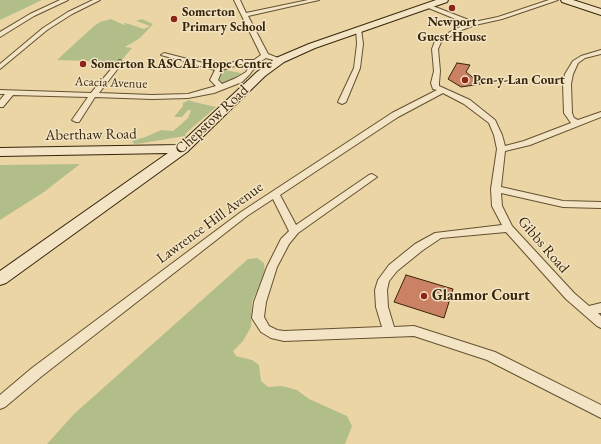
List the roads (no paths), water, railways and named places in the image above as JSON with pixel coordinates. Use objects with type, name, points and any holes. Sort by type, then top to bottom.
[{"type":"main road","points":[[565,0],[601,12]]},
{"type":"main road","name":"Chepstow Road","points":[[0,279],[182,149],[261,74],[280,60],[312,46],[436,2]]},
{"type":"main road","name":"Aberthaw Road","points":[[0,152],[182,149]]},
{"type":"street","points":[[0,35],[32,15],[65,0]]},
{"type":"street","points":[[0,67],[45,29],[70,13],[97,0]]},
{"type":"street","points":[[237,0],[265,55],[280,60]]},
{"type":"street","points":[[244,15],[316,0]]},
{"type":"street","points":[[442,90],[436,86],[435,83],[437,71],[435,45],[438,41],[446,35],[473,24],[500,18],[555,0]]},
{"type":"street","points":[[436,2],[473,24]]},
{"type":"street","points":[[342,102],[358,68],[360,44],[358,29]]},
{"type":"street","points":[[576,123],[571,119],[568,112],[567,84],[569,74],[575,62],[583,57],[601,52]]},
{"type":"street","points":[[164,55],[220,69],[240,62],[256,62]]},
{"type":"street","name":"Acacia Avenue","points":[[0,92],[177,96],[196,95],[221,87],[244,76],[256,62],[265,55]]},
{"type":"street","points":[[76,120],[94,94],[120,62]]},
{"type":"street","points":[[220,69],[214,80],[221,87]]},
{"type":"street","name":"Gibbs Road","points":[[442,90],[467,102],[492,122],[498,135],[500,150],[496,189],[497,206],[508,228],[570,296],[601,323]]},
{"type":"street","name":"Lawrence Hill Avenue","points":[[3,400],[244,214],[395,115],[442,90]]},
{"type":"street","points":[[0,104],[11,92]]},
{"type":"street","points":[[500,150],[527,143],[601,114]]},
{"type":"street","points":[[372,177],[294,231],[285,242],[272,267],[258,309],[260,322],[265,329],[269,332],[284,336],[414,331],[491,356],[601,412]]},
{"type":"street","points":[[496,189],[548,201],[586,206],[601,205]]},
{"type":"street","points":[[275,194],[294,231]]},
{"type":"street","points":[[390,333],[382,306],[381,290],[384,280],[393,268],[419,247],[439,236],[508,228]]},
{"type":"street","points":[[587,311],[601,308]]},
{"type":"place","name":"Newport Guest House","points":[[452,8]]},
{"type":"place","name":"Somerton Primary School","points":[[174,19]]},
{"type":"place","name":"Somerton RASCAL Hope Centre","points":[[83,64]]},
{"type":"place","name":"Pen-y-Lan Court","points":[[465,80]]},
{"type":"place","name":"Glanmor Court","points":[[424,296]]}]
